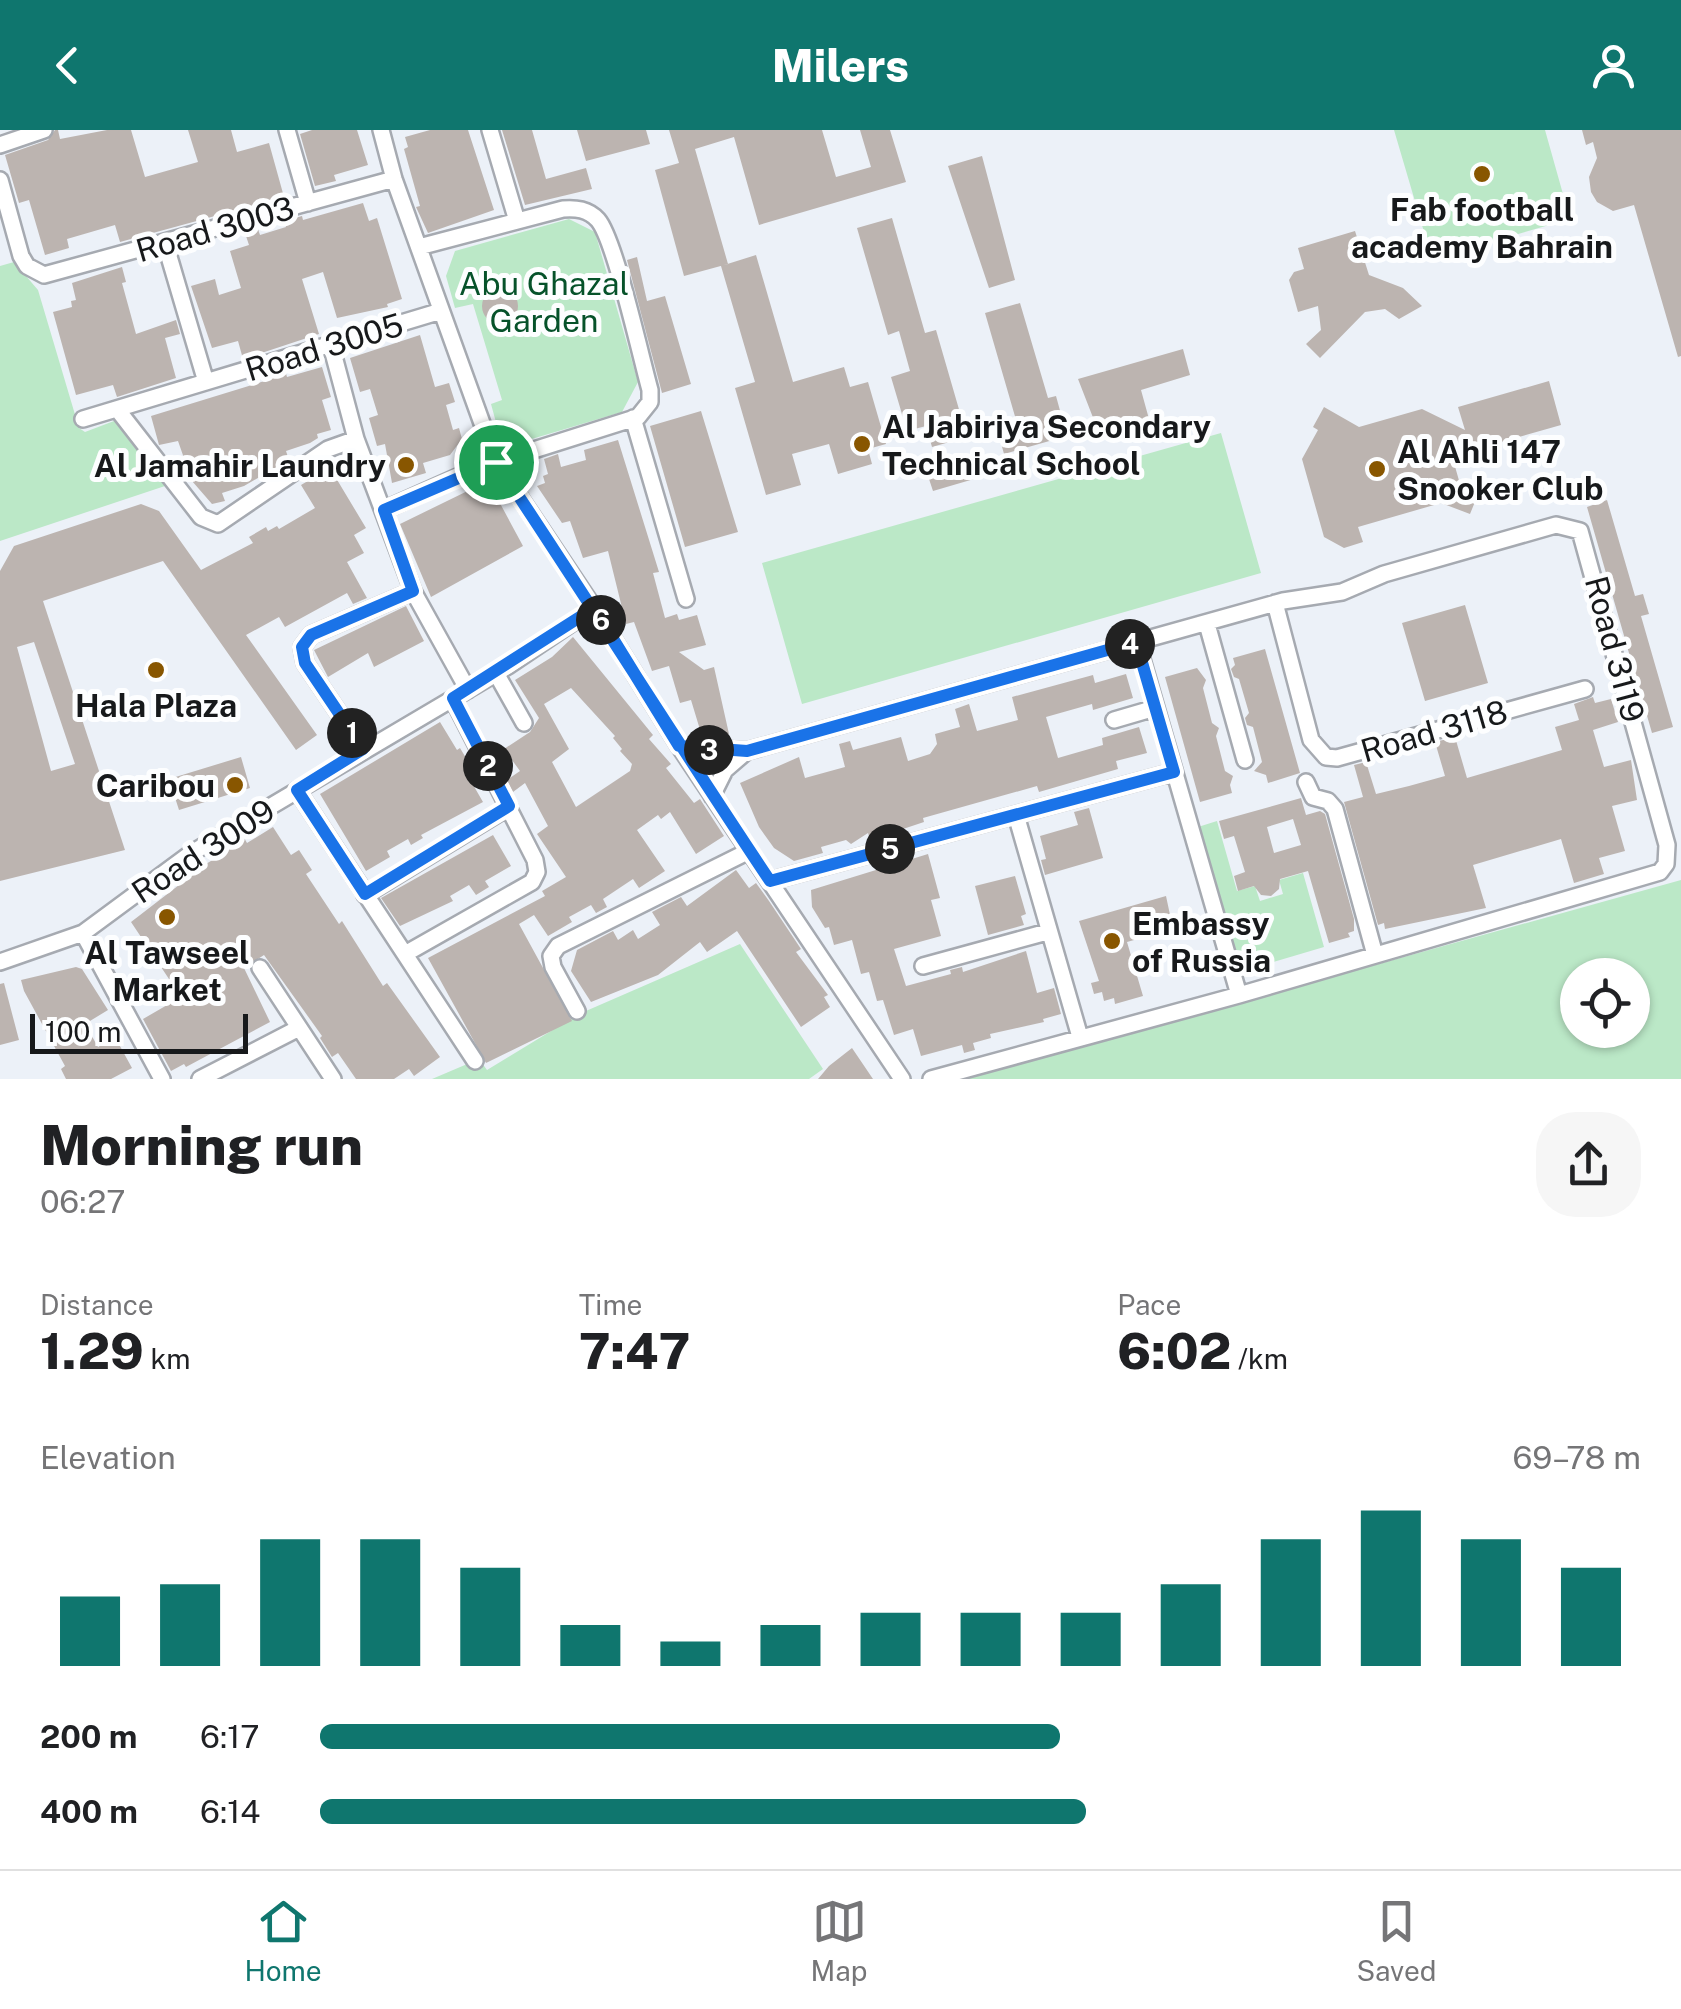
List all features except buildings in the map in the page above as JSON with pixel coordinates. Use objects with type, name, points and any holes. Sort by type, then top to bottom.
[{"type":"street","points":[[0,145],[44,130]]},
{"type":"street","points":[[287,130],[308,203]]},
{"type":"street","points":[[380,130],[496,462],[594,608],[679,746],[902,1079]]},
{"type":"street","points":[[490,130],[516,221]]},
{"type":"street","name":"Road 3003","points":[[0,180],[21,256],[35,272],[53,275],[394,179]]},
{"type":"street","points":[[384,510],[496,462],[632,418],[648,408],[650,390],[604,229],[596,217],[576,208],[419,247]]},
{"type":"street","name":"Road 3005","points":[[165,243],[206,382]]},
{"type":"street","name":"Road 3005","points":[[83,419],[441,311]]},
{"type":"street","points":[[332,344],[356,439],[413,591],[535,860],[537,872],[532,882],[404,954]]},
{"type":"street","points":[[117,409],[201,517],[218,524],[328,449],[356,439]]},
{"type":"street","points":[[632,418],[686,599]]},
{"type":"street","name":"Road 3119","points":[[747,751],[1275,603],[1351,589],[1384,574],[1556,525],[1573,526],[1584,538],[1667,845],[1666,864],[1651,876],[931,1079]]},
{"type":"street","points":[[363,749],[305,663],[302,647],[311,635],[413,591]]},
{"type":"street","name":"Road 3118","points":[[1275,603],[1313,746],[1326,757],[1338,758],[1585,688]]},
{"type":"street","name":"Road 3009","points":[[0,962],[83,933],[164,871],[496,673],[594,608]]},
{"type":"street","points":[[1207,624],[1245,760]]},
{"type":"street","points":[[1136,642],[1239,995]]},
{"type":"street","points":[[496,673],[524,723]]},
{"type":"street","points":[[1114,720],[1154,708]]},
{"type":"street","points":[[679,746],[747,751]]},
{"type":"street","points":[[712,796],[725,770],[747,751]]},
{"type":"street","points":[[770,881],[1174,772]]},
{"type":"street","points":[[1306,782],[1313,797],[1328,801],[1335,809],[1375,955]]},
{"type":"street","points":[[297,790],[475,1061]]},
{"type":"street","points":[[365,894],[509,806]]},
{"type":"street","points":[[1016,815],[1080,1038]]},
{"type":"street","points":[[578,1012],[553,967],[552,956],[558,946],[750,851]]},
{"type":"street","points":[[922,966],[1047,932]]},
{"type":"street","points":[[83,933],[162,1079]]},
{"type":"street","points":[[260,968],[333,1079]]},
{"type":"street","points":[[200,1079],[299,1028]]},
{"type":"green space","name":"Fab football academy Bahrain","points":[[1394,130],[1545,130],[1570,219],[1432,259]]},
{"type":"green space","name":"Abu Ghazal Garden","points":[[569,219],[595,232],[638,382],[622,412],[515,444],[500,437],[491,404],[502,400],[473,304],[455,308],[446,276],[455,251]]},
{"type":"green space","points":[[14,262],[38,290],[79,428],[85,432],[114,421],[165,486],[0,541],[0,266]]},
{"type":"green space","points":[[1221,433],[1261,573],[802,704],[762,563]]},
{"type":"green space","points":[[1217,821],[1237,891],[1255,886],[1260,901],[1283,894],[1279,880],[1303,873],[1324,947],[1240,972],[1198,827]]},
{"type":"green space","points":[[1681,880],[1681,1079],[965,1079]]},
{"type":"green space","points":[[740,944],[823,1069],[809,1079],[432,1079],[479,1059],[487,1070],[579,1014]]},
{"type":"place","name":"Fab football academy Bahrain","points":[[1482,174]]},
{"type":"place","name":"Al Jabiriya Secondary Technical School","points":[[862,444]]},
{"type":"place","name":"Al Jamahir Laundry","points":[[406,465]]},
{"type":"place","name":"Al Ahli 147 Snooker Club","points":[[1377,469]]},
{"type":"place","name":"Hala Plaza","points":[[156,670]]},
{"type":"place","name":"Caribou","points":[[235,785]]},
{"type":"place","name":"Al Tawseel Market","points":[[167,917]]},
{"type":"place","name":"Embassy of Russia","points":[[1112,941]]},
{"type":"route","points":[[496,462],[384,510],[413,591],[311,635],[302,647],[305,663],[363,749],[297,790],[365,894],[509,806],[453,698],[594,608],[679,746],[712,751],[747,751],[1136,642],[1174,772],[770,881],[679,746],[638,678],[594,608],[496,462]]}]
